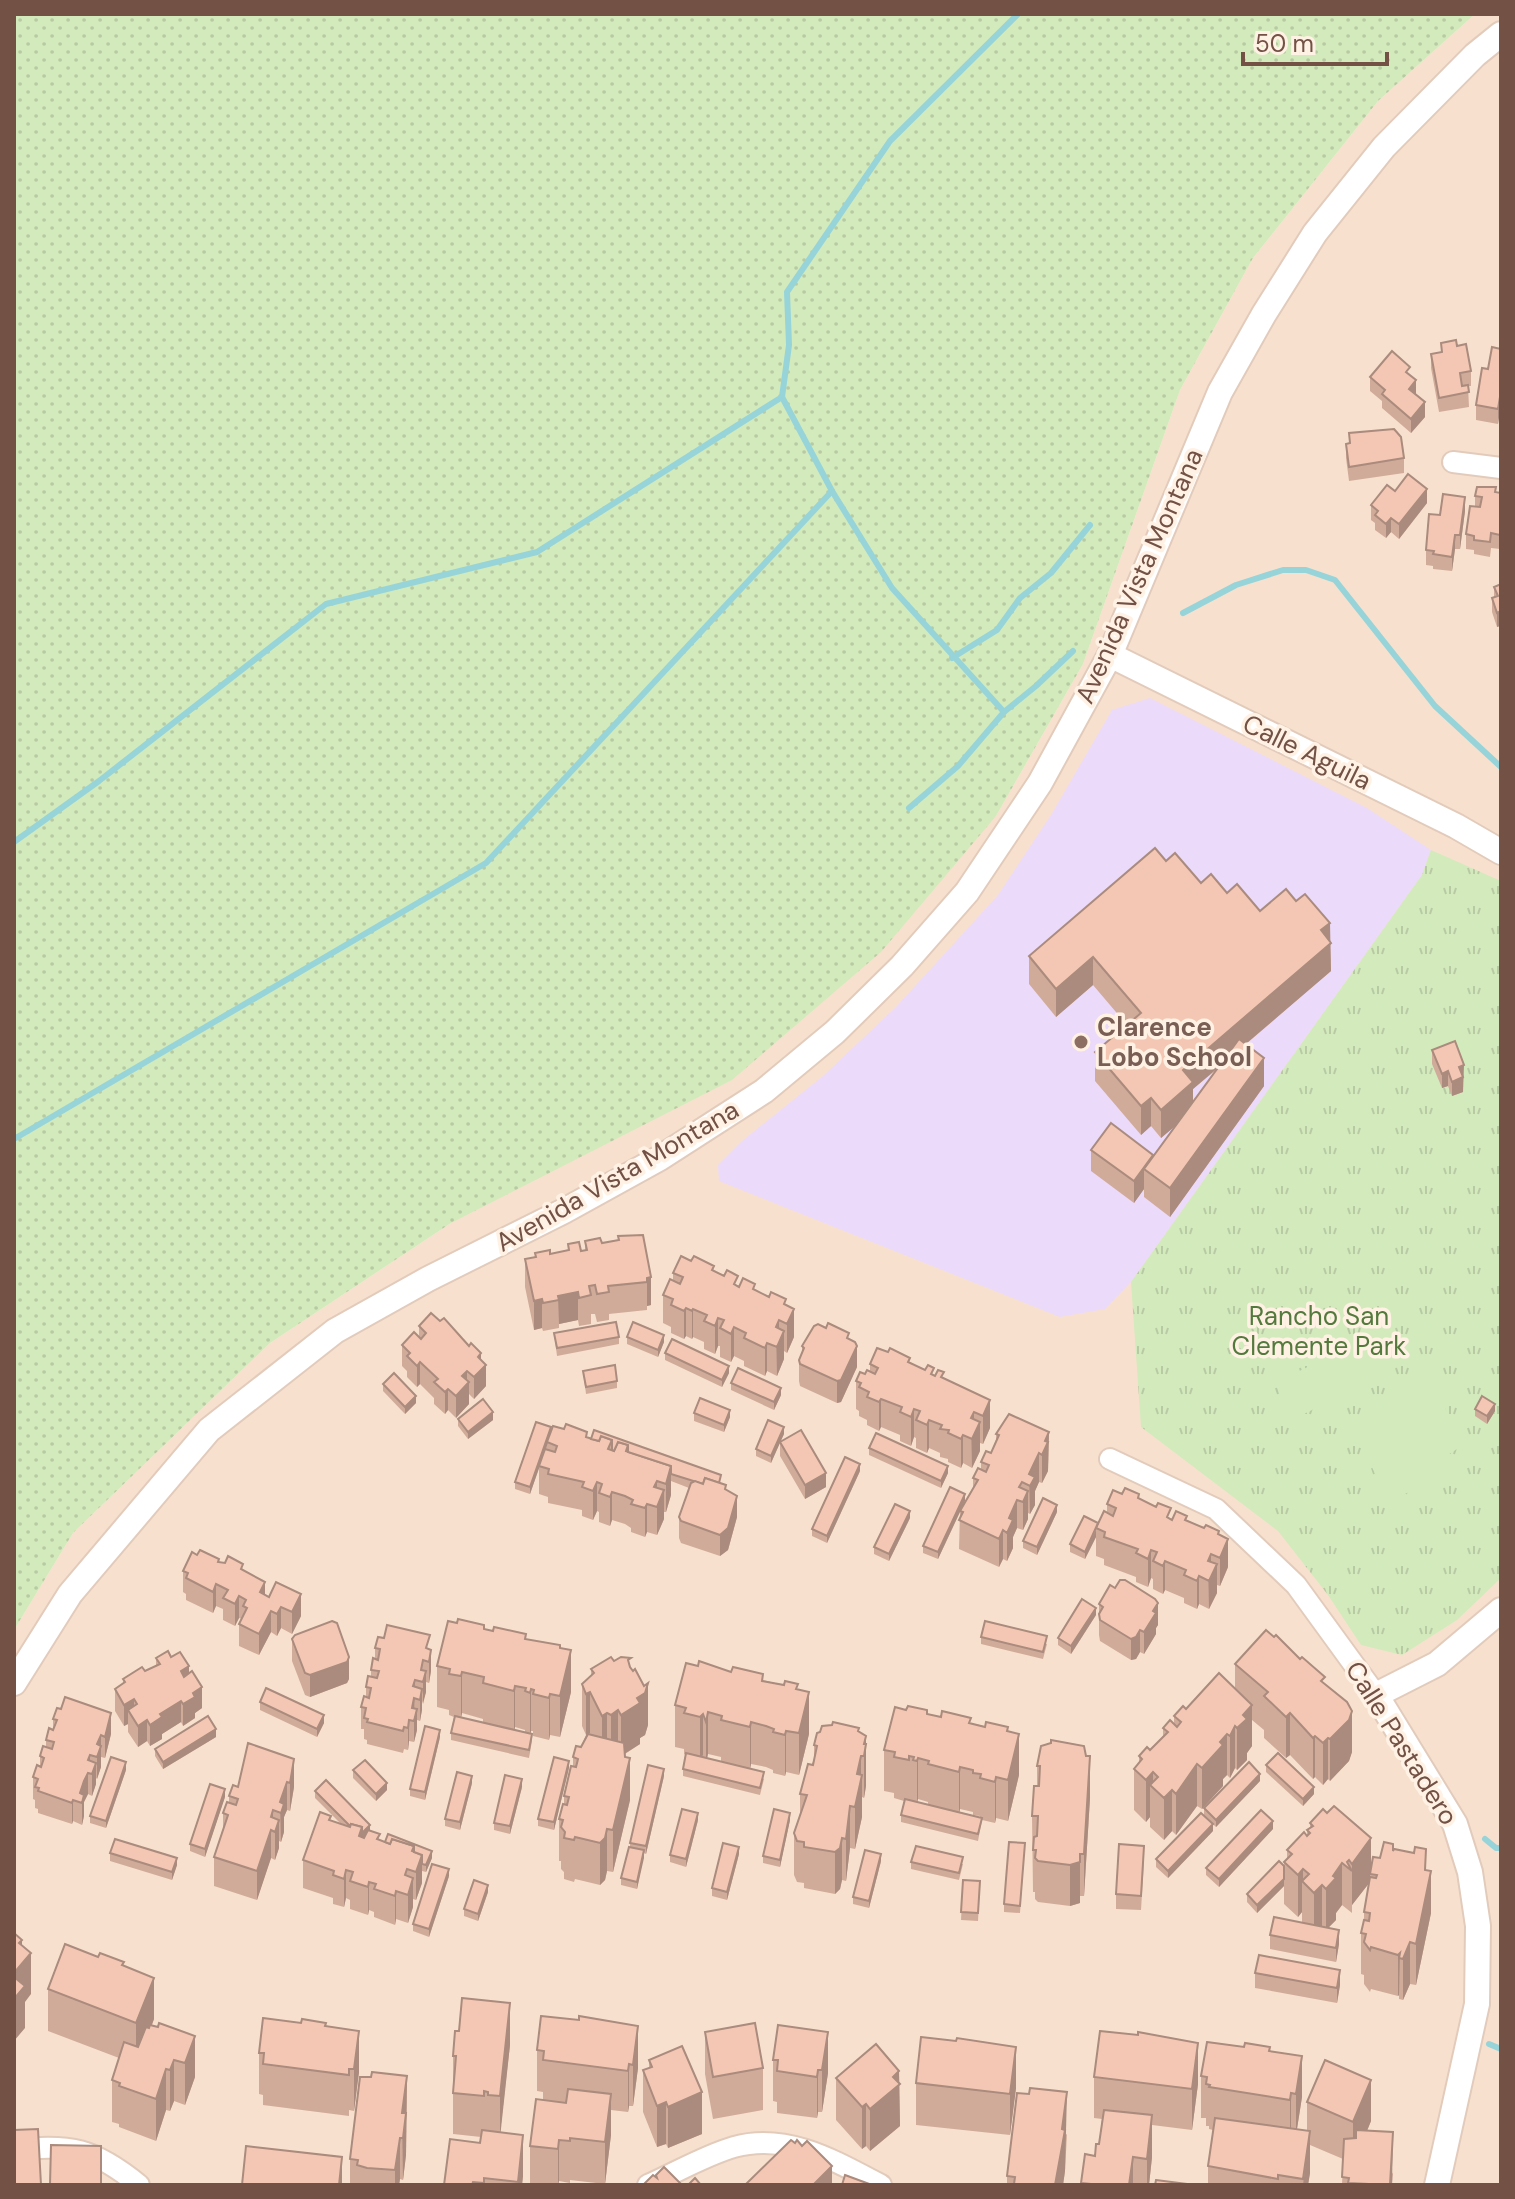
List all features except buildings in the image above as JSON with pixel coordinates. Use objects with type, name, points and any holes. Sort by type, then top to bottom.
[{"type":"street","name":"Avenida Vista Montana","points":[[14,1683],[70,1594],[209,1430],[335,1331],[660,1158],[764,1091],[835,1032],[902,966],[975,880],[1040,783],[1110,655],[1220,392],[1315,233],[1384,147],[1475,55],[1501,34]]},
{"type":"street","points":[[1453,462],[1501,468]]},
{"type":"street","name":"Calle Aguila","points":[[1110,655],[1443,819],[1501,852]]},
{"type":"street","name":"Calle Pastadero","points":[[1110,1459],[1216,1509],[1296,1585],[1376,1695],[1455,1824],[1470,1872],[1478,1926],[1477,2004],[1437,2185]]},
{"type":"street","points":[[1376,1695],[1437,1664],[1501,1610]]},
{"type":"street","points":[[648,2185],[732,2147],[781,2142],[823,2156],[881,2185]]},
{"type":"street","points":[[14,2150],[44,2147],[85,2151],[115,2166],[139,2185]]},
{"type":"shaded area","points":[[1475,14],[1501,14],[1501,2185],[14,2185],[14,1630],[73,1533],[270,1343],[451,1223],[996,816],[1083,664],[1180,390],[1253,258],[1378,101]]},
{"type":"shaded area","name":"Clarence Lobo School","points":[[1150,698],[1367,808],[1431,850],[1422,875],[1131,1282],[1105,1309],[1060,1317],[719,1181],[718,1165],[742,1141],[823,1076],[896,1007],[998,895],[1051,815],[1112,710]]},
{"type":"green space","points":[[14,14],[1475,14],[1378,101],[1253,258],[1180,390],[1083,664],[996,816],[881,952],[732,1080],[451,1223],[270,1343],[73,1533],[14,1630]]},
{"type":"green space","name":"Rancho San Clemente Park","points":[[1431,850],[1501,881],[1501,1578],[1457,1620],[1402,1655],[1361,1645],[1328,1595],[1278,1531],[1141,1427],[1131,1282],[1422,875]]},
{"type":"green space","points":[[1355,1344],[1372,1380],[1300,1416],[1287,1411],[1279,1396],[1287,1377]]},
{"type":"green space","points":[[1424,1380],[1433,1382],[1461,1441],[1460,1447],[1442,1459],[1435,1480],[1394,1499],[1384,1495],[1357,1432],[1359,1427],[1374,1421],[1383,1399]]},
{"type":"waterway","points":[[1004,712],[892,588],[832,491],[782,397],[789,345],[787,292],[890,141],[1018,14]]},
{"type":"waterway","points":[[14,842],[99,781],[326,604],[537,552],[782,397]]},
{"type":"waterway","points":[[14,1139],[486,863],[832,491]]},
{"type":"waterway","points":[[952,658],[997,630],[1020,598],[1051,573],[1090,525]]},
{"type":"waterway","points":[[1183,613],[1236,585],[1283,570],[1306,570],[1335,580],[1435,706],[1501,767]]},
{"type":"waterway","points":[[909,808],[958,766],[1004,712],[1073,651]]},
{"type":"waterway","points":[[1485,1839],[1496,1848],[1501,1848]]},
{"type":"waterway","points":[[1489,2044],[1501,2049]]},
{"type":"place","name":"Clarence Lobo School","points":[[1081,1042]]}]
